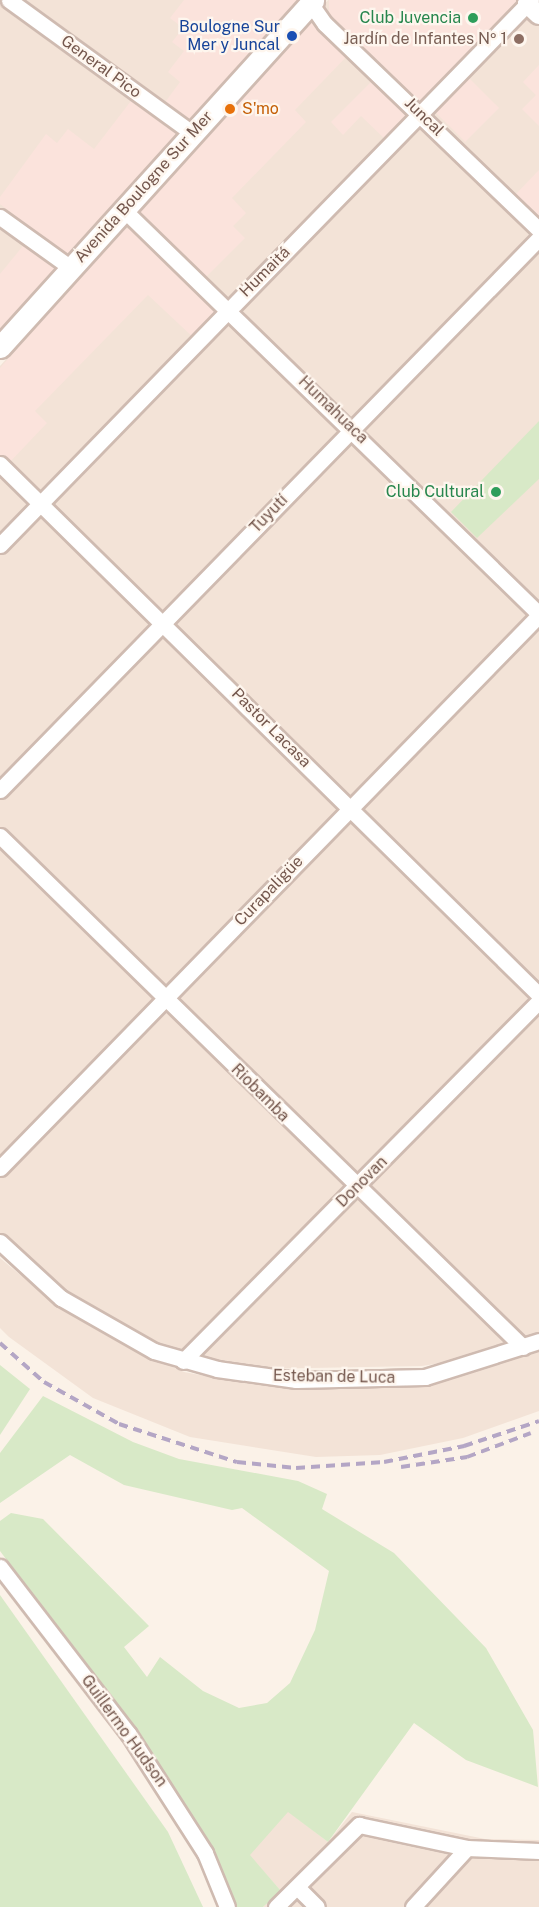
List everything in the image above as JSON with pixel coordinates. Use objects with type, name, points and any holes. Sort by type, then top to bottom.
[{"type":"main road","name":"Avenida Boulogne Sur Mer","points":[[0,347],[311,1]]},
{"type":"street","name":"General Pico","points":[[9,0],[192,133]]},
{"type":"street","name":"Juncal","points":[[311,1],[539,230]]},
{"type":"street","name":"Humaitá","points":[[0,545],[228,309],[421,114],[532,6]]},
{"type":"street","name":"Humahuaca","points":[[123,209],[353,428],[539,614]]},
{"type":"street","points":[[0,216],[71,268]]},
{"type":"street","name":"Tuyutí","points":[[0,790],[539,238]]},
{"type":"street","name":"Pastor Lacasa","points":[[0,464],[350,806],[539,995]]},
{"type":"street","name":"Curapaligüe","points":[[0,1168],[539,614]]},
{"type":"street","name":"Riobamba","points":[[0,836],[356,1188],[524,1347]]},
{"type":"street","name":"Donovan","points":[[183,1361],[539,1001]]},
{"type":"street","name":"Esteban de Luca","points":[[0,1242],[61,1298],[183,1361],[296,1380],[411,1378],[539,1341]]},
{"type":"street","name":"Guillermo Hudson","points":[[0,1567],[135,1742],[205,1853],[226,1907]]},
{"type":"street","points":[[276,1907],[354,1827],[366,1825],[467,1848],[539,1851]]},
{"type":"street","points":[[413,1907],[467,1848]]},
{"type":"street","points":[[297,1887],[317,1907]]},
{"type":"shaded area","points":[[0,0],[308,0],[0,343]]},
{"type":"shaded area","points":[[184,0],[302,0],[191,121],[163,105],[180,82],[168,72],[184,51],[172,42],[183,28],[170,18]]},
{"type":"shaded area","points":[[328,0],[539,0],[539,1333],[484,1356],[422,1366],[254,1369],[211,1364],[166,1349],[46,1280],[0,1237],[0,366]]},
{"type":"shaded area","points":[[329,0],[525,0],[421,104],[329,15]]},
{"type":"shaded area","points":[[315,21],[350,53],[295,110],[306,122],[232,198],[246,213],[233,226],[245,238],[204,279],[141,216],[141,209],[307,23]]},
{"type":"shaded area","points":[[539,65],[539,126],[522,109],[536,95],[523,82]]},
{"type":"shaded area","points":[[376,77],[411,112],[389,143],[361,116],[343,135],[331,122]]},
{"type":"shaded area","points":[[468,77],[499,108],[465,142],[434,111]]},
{"type":"shaded area","points":[[134,97],[182,133],[67,258],[0,204],[0,197],[46,134],[57,143],[68,129],[94,149]]},
{"type":"shaded area","points":[[539,170],[539,221],[514,196]]},
{"type":"shaded area","points":[[122,229],[134,229],[218,312],[196,340],[148,295],[35,411],[47,423],[8,464],[0,456],[0,368]]},
{"type":"shaded area","points":[[27,241],[59,266],[0,343],[0,274]]},
{"type":"shaded area","points":[[0,1258],[61,1309],[132,1349],[184,1372],[227,1380],[307,1386],[441,1377],[498,1364],[539,1345],[539,1411],[463,1438],[380,1455],[316,1457],[190,1437],[93,1398],[9,1337],[0,1328]]},
{"type":"shaded area","points":[[288,1811],[328,1842],[352,1812],[485,1839],[539,1840],[539,1907],[263,1907],[281,1891],[249,1855]]},
{"type":"green space","name":"Club Cultural","points":[[539,421],[539,479],[477,538],[451,512]]},
{"type":"green space","points":[[0,1365],[30,1389],[0,1435]]},
{"type":"green space","points":[[43,1396],[133,1442],[179,1459],[298,1481],[327,1494],[322,1509],[394,1553],[486,1648],[533,1730],[538,1787],[466,1760],[414,1723],[328,1842],[288,1812],[250,1855],[281,1891],[263,1907],[232,1907],[204,1841],[141,1739],[0,1551],[0,1521],[11,1513],[43,1519],[149,1626],[124,1647],[147,1677],[160,1657],[203,1691],[239,1708],[267,1703],[290,1683],[315,1630],[329,1571],[242,1508],[232,1510],[124,1485],[70,1455],[0,1503],[0,1453]]},
{"type":"green space","points":[[0,1595],[168,1832],[203,1907],[0,1907]]},
{"type":"railway","points":[[0,1343],[44,1382],[119,1424],[237,1462],[296,1468],[384,1462],[464,1446],[539,1421]]},
{"type":"railway","points":[[401,1467],[467,1457],[531,1433]]},
{"type":"place","name":"Club Juvencia","points":[[473,18]]},
{"type":"place","name":"Boulogne Sur Mer y Juncal","points":[[292,36]]},
{"type":"place","name":"Jardín de Infantes Nº 1","points":[[519,39]]},
{"type":"place","name":"S'mo","points":[[230,109]]},
{"type":"place","name":"Club Cultural","points":[[496,492]]}]
